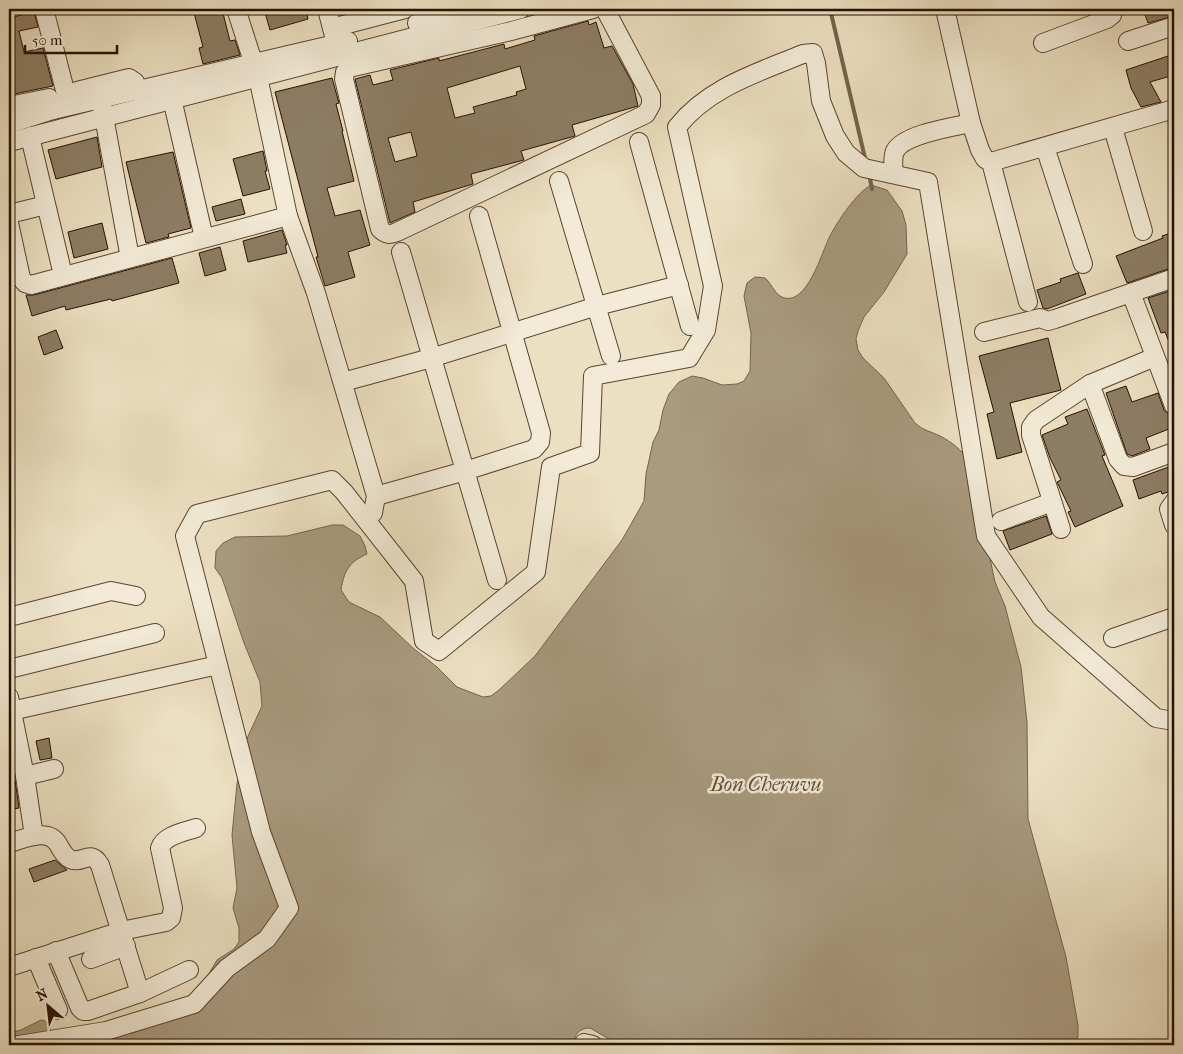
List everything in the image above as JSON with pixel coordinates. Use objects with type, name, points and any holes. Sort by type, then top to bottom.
[{"type":"street","points":[[44,9],[66,103]]},
{"type":"street","points":[[236,9],[257,71],[288,216],[344,382],[375,504],[465,471],[534,449],[540,442],[541,433],[479,216]]},
{"type":"street","points":[[327,9],[334,36]]},
{"type":"street","points":[[257,71],[334,36],[405,9]]},
{"type":"street","points":[[334,36],[473,9]]},
{"type":"street","points":[[9,140],[13,141],[105,117],[170,92],[519,12],[593,9]]},
{"type":"street","points":[[519,12],[511,31],[350,68],[345,72],[344,79],[380,229],[385,234],[390,235],[398,232],[646,114],[651,105],[651,96],[605,9]]},
{"type":"street","points":[[945,9],[971,123],[980,150],[985,158],[991,162],[1028,302]]},
{"type":"street","points":[[1044,43],[1107,20],[1112,15],[1112,9]]},
{"type":"street","points":[[1128,41],[1174,26]]},
{"type":"street","points":[[19,1045],[106,1031],[194,1004],[227,968],[267,939],[289,908],[261,832],[185,536],[197,514],[332,480],[344,492],[414,581],[424,641],[438,651],[536,572],[551,467],[590,453],[593,376],[689,358],[706,330],[713,286],[677,127],[699,104],[733,84],[803,54],[813,53],[822,101],[835,136],[846,153],[864,168],[928,182],[986,536],[1041,617],[1156,718],[1174,721]]},
{"type":"street","points":[[9,124],[129,78],[135,82],[138,92]]},
{"type":"street","points":[[9,106],[49,98],[66,103],[138,92],[170,92]]},
{"type":"street","points":[[170,92],[204,238]]},
{"type":"street","points":[[101,99],[130,258]]},
{"type":"street","points":[[991,162],[1174,109]]},
{"type":"street","points":[[893,174],[894,152],[903,143],[915,137],[971,123]]},
{"type":"street","points":[[1113,128],[1142,231]]},
{"type":"street","points":[[31,136],[63,276]]},
{"type":"street","points":[[639,142],[690,326]]},
{"type":"street","points":[[1045,147],[1083,264]]},
{"type":"street","points":[[559,181],[611,356]]},
{"type":"street","points":[[9,214],[46,205]]},
{"type":"street","points":[[9,223],[20,278],[25,284],[31,285],[288,216]]},
{"type":"street","points":[[401,252],[497,580]]},
{"type":"street","points":[[984,332],[1040,318],[1048,321],[1174,278]]},
{"type":"street","points":[[344,382],[431,358],[597,306],[679,285]]},
{"type":"street","points":[[1131,293],[1174,406]]},
{"type":"street","points":[[1061,529],[1031,435],[1031,427],[1036,420],[1090,384],[1155,357]]},
{"type":"street","points":[[1090,384],[1118,459],[1124,466],[1133,467],[1174,452]]},
{"type":"street","points":[[1001,520],[1052,502]]},
{"type":"street","points":[[1174,502],[1169,509],[1174,524]]},
{"type":"street","points":[[9,617],[111,591],[136,596]]},
{"type":"street","points":[[1113,638],[1174,617]]},
{"type":"street","points":[[9,669],[155,633]]},
{"type":"street","points":[[34,836],[25,776],[11,714],[218,665]]},
{"type":"street","points":[[25,776],[54,769]]},
{"type":"street","points":[[9,967],[56,951],[124,938],[166,922],[171,918],[173,908],[160,848],[161,843],[167,838],[196,828]]},
{"type":"street","points":[[9,843],[45,835],[54,838],[69,859],[91,857],[97,859],[124,938],[140,993]]},
{"type":"street","points":[[92,959],[124,938]]},
{"type":"street","points":[[56,951],[80,1008],[83,1011],[88,1011],[140,993],[189,970]]},
{"type":"street","points":[[36,958],[58,1010]]},
{"type":"street","points":[[583,1045],[584,1042],[593,1045]]},
{"type":"water","name":"Bon Cheruvu","points":[[871,185],[887,190],[902,211],[906,225],[907,254],[884,292],[864,317],[856,339],[858,350],[863,358],[884,378],[915,423],[948,441],[969,460],[995,582],[1005,606],[1021,667],[1027,722],[1028,819],[1066,957],[1078,1025],[1078,1036],[1075,1045],[629,1045],[609,1039],[590,1028],[583,1029],[578,1033],[573,1045],[9,1045],[9,1033],[21,1030],[41,1020],[45,1021],[52,1032],[101,1036],[126,1034],[150,1027],[171,1017],[203,995],[210,972],[217,960],[234,949],[239,942],[239,928],[233,908],[237,888],[232,835],[243,747],[262,706],[260,682],[244,643],[222,578],[215,568],[216,551],[223,543],[235,537],[287,536],[332,525],[343,525],[360,536],[367,554],[356,560],[348,568],[344,577],[341,590],[349,602],[380,617],[457,687],[483,697],[491,696],[535,656],[622,540],[644,501],[646,474],[653,442],[659,430],[669,394],[679,382],[692,376],[722,385],[737,384],[744,381],[750,371],[751,333],[744,296],[747,283],[755,277],[765,278],[780,296],[789,298],[798,295],[812,277],[830,236],[842,216],[860,194]]},
{"type":"building","points":[[193,9],[222,9],[230,41],[235,40],[240,55],[203,64],[199,48],[203,47]]},
{"type":"building","points":[[264,9],[306,9],[308,19],[270,30]]},
{"type":"building","points":[[1143,9],[1174,9],[1174,16],[1148,23]]},
{"type":"building","points":[[34,12],[38,27],[19,31],[24,52],[43,48],[53,86],[9,95],[9,18]]},
{"type":"building","points":[[588,21],[589,25],[596,22],[604,48],[612,46],[633,84],[638,106],[572,125],[575,136],[521,151],[524,160],[471,174],[473,184],[413,202],[415,212],[390,223],[355,79],[370,75],[373,85],[393,80],[390,70],[439,58],[439,61],[504,44],[505,49],[535,40],[534,36]],"holes":[[[520,66],[526,89],[516,92],[517,95],[473,107],[475,113],[455,118],[447,88]],[[411,132],[417,156],[395,162],[388,138]]]},
{"type":"building","points":[[1171,55],[1174,75],[1150,82],[1161,102],[1141,107],[1131,88],[1126,70]]},
{"type":"building","points":[[332,78],[339,103],[336,104],[354,181],[327,188],[335,216],[360,210],[370,245],[348,252],[355,277],[325,286],[275,92]]},
{"type":"building","points":[[97,137],[102,167],[56,179],[48,150]]},
{"type":"building","points":[[263,151],[267,171],[265,171],[270,189],[243,196],[233,159]]},
{"type":"building","points":[[173,152],[191,228],[168,234],[169,237],[146,243],[126,162]]},
{"type":"building","points":[[241,199],[245,214],[216,221],[212,207]]},
{"type":"building","points":[[102,223],[108,249],[74,258],[68,232]]},
{"type":"building","points":[[282,230],[287,245],[285,245],[287,253],[248,262],[243,241]]},
{"type":"building","points":[[1174,232],[1174,267],[1127,283],[1116,256]]},
{"type":"building","points":[[220,247],[226,270],[205,276],[199,253]]},
{"type":"building","points":[[172,258],[179,283],[112,301],[111,299],[66,310],[65,306],[32,316],[26,295],[34,295]]},
{"type":"building","points":[[1078,273],[1086,294],[1047,309],[1043,308],[1037,290],[1061,282],[1060,279]]},
{"type":"building","points":[[1173,290],[1174,354],[1165,332],[1161,333],[1148,298]]},
{"type":"building","points":[[56,330],[63,348],[44,355],[38,337]]},
{"type":"building","points":[[1048,338],[1061,390],[1010,403],[1022,452],[997,459],[987,414],[994,412],[979,356]]},
{"type":"building","points":[[1126,386],[1132,402],[1158,393],[1164,410],[1171,416],[1174,424],[1174,427],[1146,438],[1150,449],[1132,456],[1127,454],[1106,393]]},
{"type":"building","points":[[1087,409],[1105,455],[1102,456],[1123,506],[1075,527],[1068,512],[1071,511],[1057,482],[1061,480],[1050,458],[1042,435],[1068,424],[1065,417]]},
{"type":"building","points":[[1174,465],[1174,490],[1162,494],[1161,491],[1139,499],[1133,480]]},
{"type":"building","points":[[1046,516],[1052,534],[1010,550],[1003,531]]},
{"type":"building","points":[[49,738],[52,758],[40,760],[36,741]]},
{"type":"building","points":[[10,773],[14,773],[19,808],[13,809]]},
{"type":"building","points":[[55,860],[67,870],[34,882],[29,869]]},
{"type":"waterway","points":[[831,13],[865,158]]},
{"type":"waterway","points":[[870,179],[872,189]]}]
